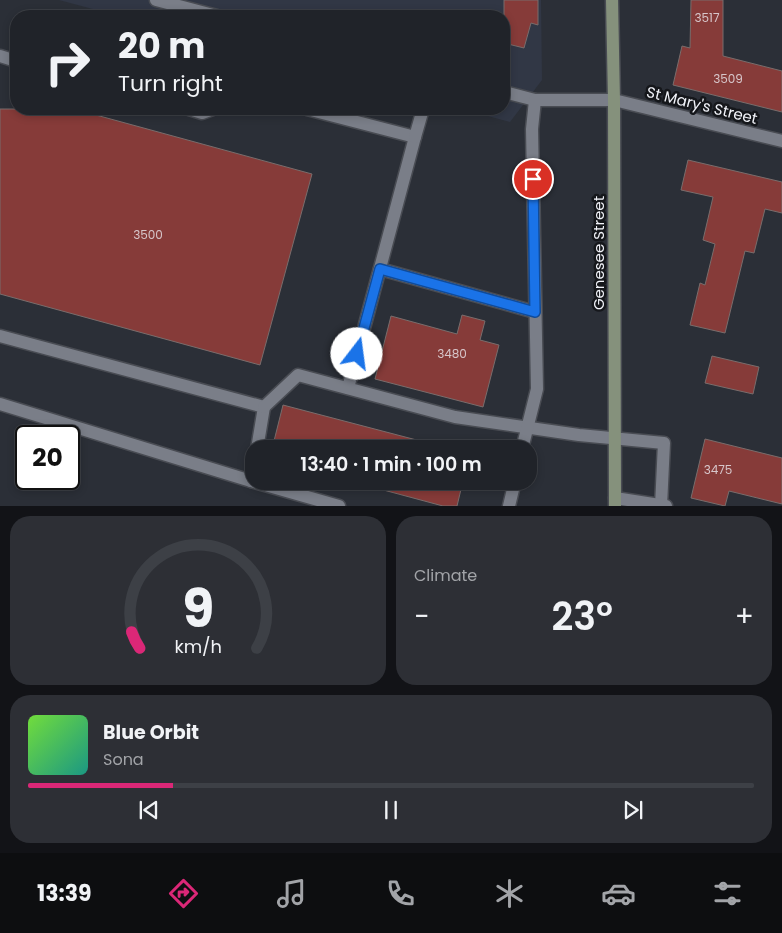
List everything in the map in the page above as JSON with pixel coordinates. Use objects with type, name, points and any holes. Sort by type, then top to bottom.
[{"type":"main road","name":"Genesee Street","points":[[612,0],[615,502]]},
{"type":"street","points":[[156,0],[194,10]]},
{"type":"street","name":"St Mary's Street","points":[[510,94],[535,100],[614,100],[782,141]]},
{"type":"street","points":[[524,440],[537,389],[532,129],[535,100]]},
{"type":"street","points":[[329,115],[414,138]]},
{"type":"street","points":[[348,388],[421,115]]},
{"type":"street","points":[[380,269],[535,312]]},
{"type":"street","points":[[0,336],[264,407]]},
{"type":"street","points":[[258,440],[264,407],[298,375],[455,417],[526,428],[664,443],[662,505],[615,502]]},
{"type":"street","points":[[0,404],[245,479]]},
{"type":"street","points":[[283,490],[339,506]]},
{"type":"street","points":[[509,506],[513,490]]},
{"type":"shaded area","points":[[59,0],[541,0],[542,80],[510,122],[484,115],[510,115],[510,10],[96,10]]},
{"type":"building","points":[[504,0],[538,0],[538,25],[531,23],[524,48],[510,44],[510,10],[504,10]]},
{"type":"building","points":[[691,0],[723,0],[723,56],[782,71],[782,112],[673,85],[682,46],[690,48]]},
{"type":"building","points":[[0,109],[10,109],[10,115],[96,115],[312,174],[260,365],[0,294]]},
{"type":"building","points":[[688,160],[782,182],[782,213],[765,209],[754,253],[745,251],[725,333],[690,325],[700,283],[705,285],[715,244],[703,240],[713,197],[681,190]]},
{"type":"building","points":[[462,315],[485,321],[480,340],[499,345],[483,407],[375,379],[391,316],[457,334]]},
{"type":"building","points":[[712,356],[759,367],[753,394],[705,383]]},
{"type":"building","points":[[283,405],[417,440],[274,440]]},
{"type":"building","points":[[705,439],[782,458],[782,504],[729,491],[725,506],[691,498]]},
{"type":"building","points":[[383,490],[461,490],[457,506],[443,506]]},
{"type":"route","points":[[357,354],[380,269],[535,312],[533,179]]}]
